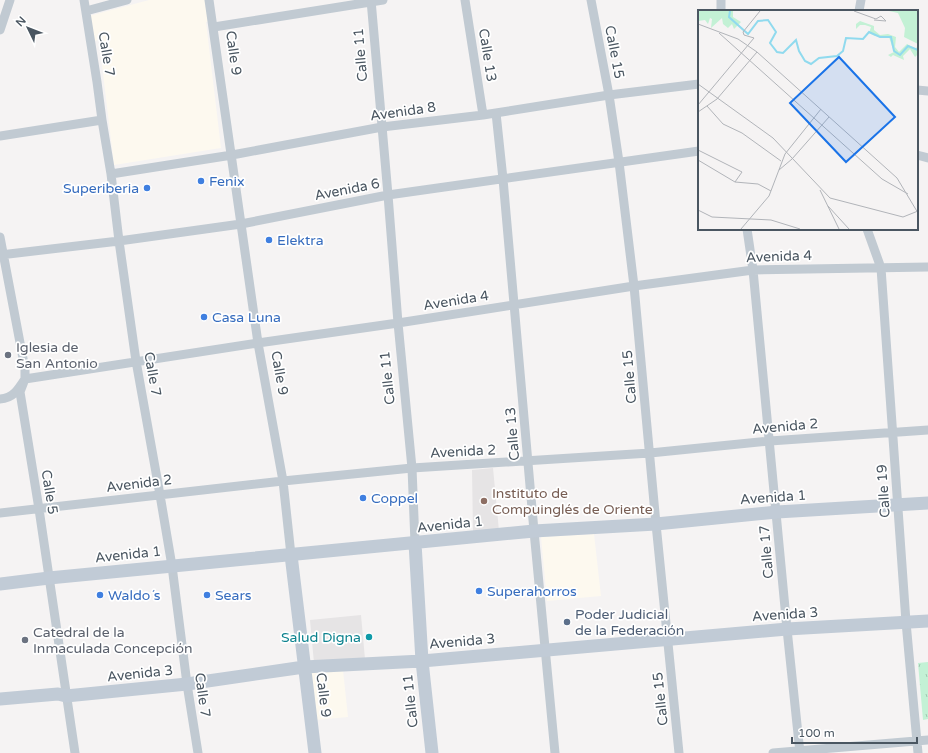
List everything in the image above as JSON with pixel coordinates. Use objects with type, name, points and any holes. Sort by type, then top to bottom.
[{"type":"main road","name":"Avenida 1","points":[[0,584],[534,531],[656,524],[777,512],[898,506],[928,503]]},
{"type":"main road","name":"Calle 11","points":[[415,543],[422,661],[432,753]]},
{"type":"main road","name":"Calle 9","points":[[291,555],[315,753]]},
{"type":"main road","name":"Avenida 3","points":[[0,699],[58,694],[66,696],[187,684],[304,668],[422,661],[787,629],[928,621]]},
{"type":"street","points":[[0,30],[10,0]]},
{"type":"street","name":"Calle 7","points":[[84,0],[111,174],[136,361],[172,566],[187,684],[198,753]]},
{"type":"street","points":[[86,11],[127,0]]},
{"type":"street","name":"Calle 9","points":[[209,0],[258,343],[283,481],[291,555]]},
{"type":"street","points":[[214,27],[383,0]]},
{"type":"street","name":"Calle 13","points":[[465,0],[483,115]]},
{"type":"street","name":"Calle 15","points":[[591,0],[609,95],[619,162],[634,286],[679,753]]},
{"type":"street","points":[[859,10],[861,0]]},
{"type":"street","name":"Calle 11","points":[[371,1],[398,323],[412,468],[415,543]]},
{"type":"street","name":"Avenida 8","points":[[111,174],[232,155],[382,127],[483,115],[609,95],[698,84]]},
{"type":"street","points":[[918,90],[928,91]]},
{"type":"street","name":"Calle 13","points":[[496,113],[555,753]]},
{"type":"street","points":[[0,136],[102,120]]},
{"type":"street","name":"Avenida 6","points":[[1,255],[119,241],[241,224],[388,195],[698,151]]},
{"type":"street","points":[[918,155],[928,158]]},
{"type":"street","name":"Calle 17","points":[[747,230],[753,270],[800,751]]},
{"type":"street","name":"Calle 19","points":[[867,230],[881,268],[906,622],[918,753]]},
{"type":"street","name":"Calle 5","points":[[0,237],[1,255],[25,369],[25,379],[20,392],[75,753]]},
{"type":"street","name":"Avenida 4","points":[[25,379],[634,286],[753,270],[928,267]]},
{"type":"street","points":[[0,399],[8,398],[18,390],[25,379]]},
{"type":"street","name":"Avenida 2","points":[[0,513],[412,468],[528,462],[650,453],[770,441],[928,430]]},
{"type":"street","points":[[773,753],[928,740]]},
{"type":"shaded area","points":[[149,0],[206,0],[210,21],[206,22],[221,148],[114,165],[99,40],[93,41],[89,16]]},
{"type":"shaded area","name":"Instituto de Compuinglés de Oriente","points":[[493,468],[499,531],[473,532],[472,470]]},
{"type":"shaded area","points":[[594,534],[601,596],[547,601],[541,537]]},
{"type":"shaded area","points":[[361,615],[365,659],[314,663],[310,620]]},
{"type":"shaded area","points":[[343,670],[348,717],[316,720],[310,673]]},
{"type":"green space","points":[[928,662],[928,719],[923,720],[918,663]]},
{"type":"place","name":"Fenix","points":[[201,181]]},
{"type":"place","name":"Superiberia","points":[[147,188]]},
{"type":"place","name":"Elektra","points":[[269,240]]},
{"type":"place","name":"Casa Luna","points":[[204,317]]},
{"type":"place","name":"Iglesia de San Antonio","points":[[8,355]]},
{"type":"place","name":"Coppel","points":[[363,498]]},
{"type":"place","name":"Instituto de Compuinglés de Oriente","points":[[484,501]]},
{"type":"place","name":"Superahorros","points":[[479,591]]},
{"type":"place","name":"Waldo´s","points":[[100,595]]},
{"type":"place","name":"Sears","points":[[207,595]]},
{"type":"place","name":"Poder Judicial de la Federación","points":[[567,622]]},
{"type":"place","name":"Salud Digna","points":[[369,637]]},
{"type":"place","name":"Catedral de la Inmaculada Concepción","points":[[25,640]]}]
